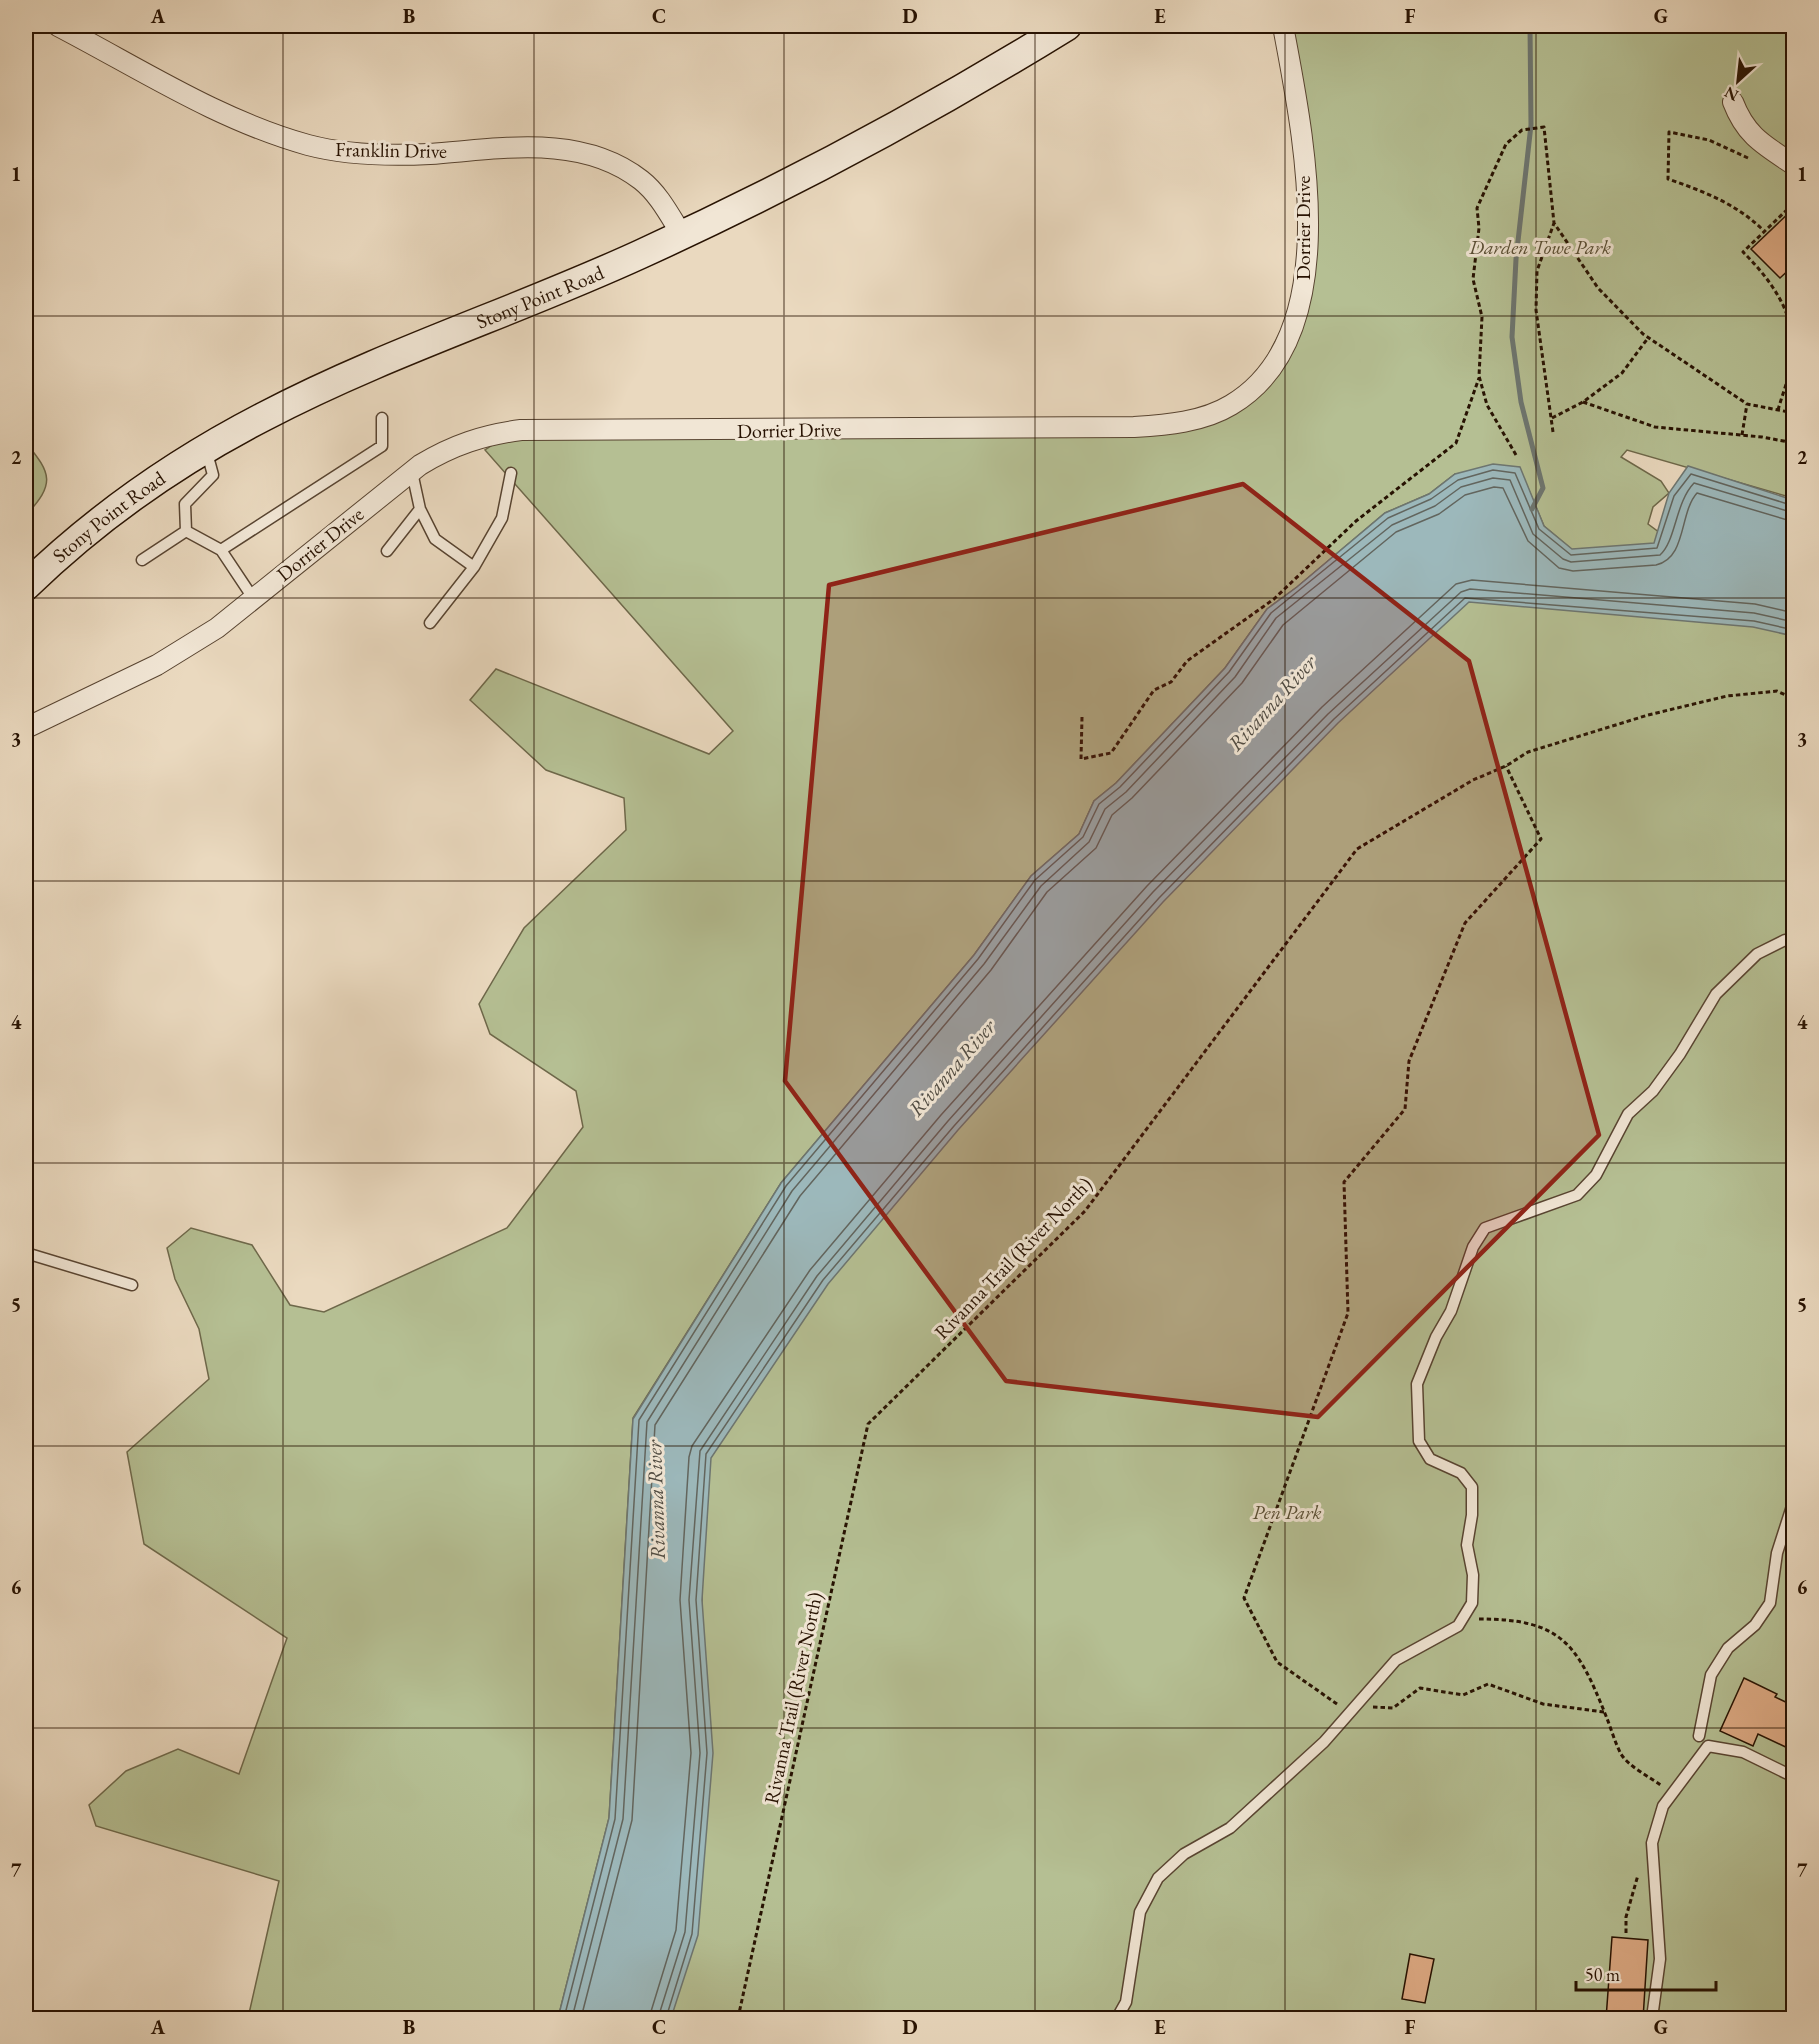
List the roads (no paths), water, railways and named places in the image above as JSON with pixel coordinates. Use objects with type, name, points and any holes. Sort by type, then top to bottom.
[{"type":"main road","name":"Stony Point Road","points":[[26,586],[117,508],[206,449],[263,417],[330,385],[682,235],[823,166],[1067,26]]},
{"type":"street","name":"Franklin Drive","points":[[58,26],[224,113],[309,145],[347,152],[387,154],[543,147],[573,151],[602,159],[624,168],[643,181],[658,198],[682,235]]},
{"type":"street","name":"Dorrier Drive","points":[[26,728],[157,665],[217,628],[412,472],[441,452],[487,435],[521,430],[1134,427],[1179,423],[1230,406],[1249,393],[1266,376],[1283,351],[1295,325],[1303,295],[1307,255],[1307,215],[1300,131],[1283,26]]},
{"type":"street","points":[[1733,102],[1741,122],[1750,135],[1794,165]]},
{"type":"lane","points":[[221,550],[382,446],[382,418]]},
{"type":"lane","points":[[186,531],[185,504],[213,475],[206,449]]},
{"type":"lane","points":[[412,472],[420,509],[435,539],[474,567]]},
{"type":"lane","points":[[430,623],[474,567],[502,518],[511,473]]},
{"type":"lane","points":[[387,551],[420,509]]},
{"type":"lane","points":[[186,531],[221,550],[253,598]]},
{"type":"lane","points":[[142,560],[186,531]]},
{"type":"lane","points":[[1117,2019],[1126,2002],[1140,1912],[1158,1878],[1184,1854],[1230,1828],[1324,1742],[1396,1660],[1458,1626],[1472,1603],[1473,1575],[1467,1545],[1472,1515],[1472,1486],[1461,1473],[1430,1459],[1419,1441],[1417,1384],[1436,1337],[1451,1311],[1473,1247],[1485,1228],[1577,1195],[1596,1175],[1628,1113],[1653,1090],[1680,1054],[1716,994],[1757,954],[1785,940],[1794,941]]},
{"type":"lane","points":[[26,1253],[132,1285]]},
{"type":"lane","points":[[1699,1736],[1711,1675],[1728,1648],[1755,1624],[1770,1603],[1777,1552],[1794,1500]]},
{"type":"lane","points":[[1652,2019],[1660,1959],[1652,1843],[1664,1806],[1708,1746],[1743,1752],[1792,1776]]},
{"type":"water","name":"Rivanna River","points":[[1493,464],[1520,467],[1544,526],[1572,549],[1654,543],[1669,493],[1688,466],[1793,500],[1793,636],[1753,627],[1469,602],[1338,723],[1163,902],[958,1130],[828,1284],[711,1458],[702,1600],[713,1753],[698,1935],[671,2018],[558,2018],[609,1818],[633,1419],[781,1183],[974,955],[1031,876],[1079,834],[1094,801],[1116,783],[1225,668],[1267,609],[1297,587],[1385,513],[1429,494],[1455,474]]},
{"type":"waterway","points":[[1530,26],[1531,125],[1516,259],[1512,337],[1521,402],[1543,488],[1532,509]]},
{"type":"park label","name":"Darden Towe Park","points":[[1540,247]]},
{"type":"park label","name":"Pen Park","points":[[1287,1512]]}]
